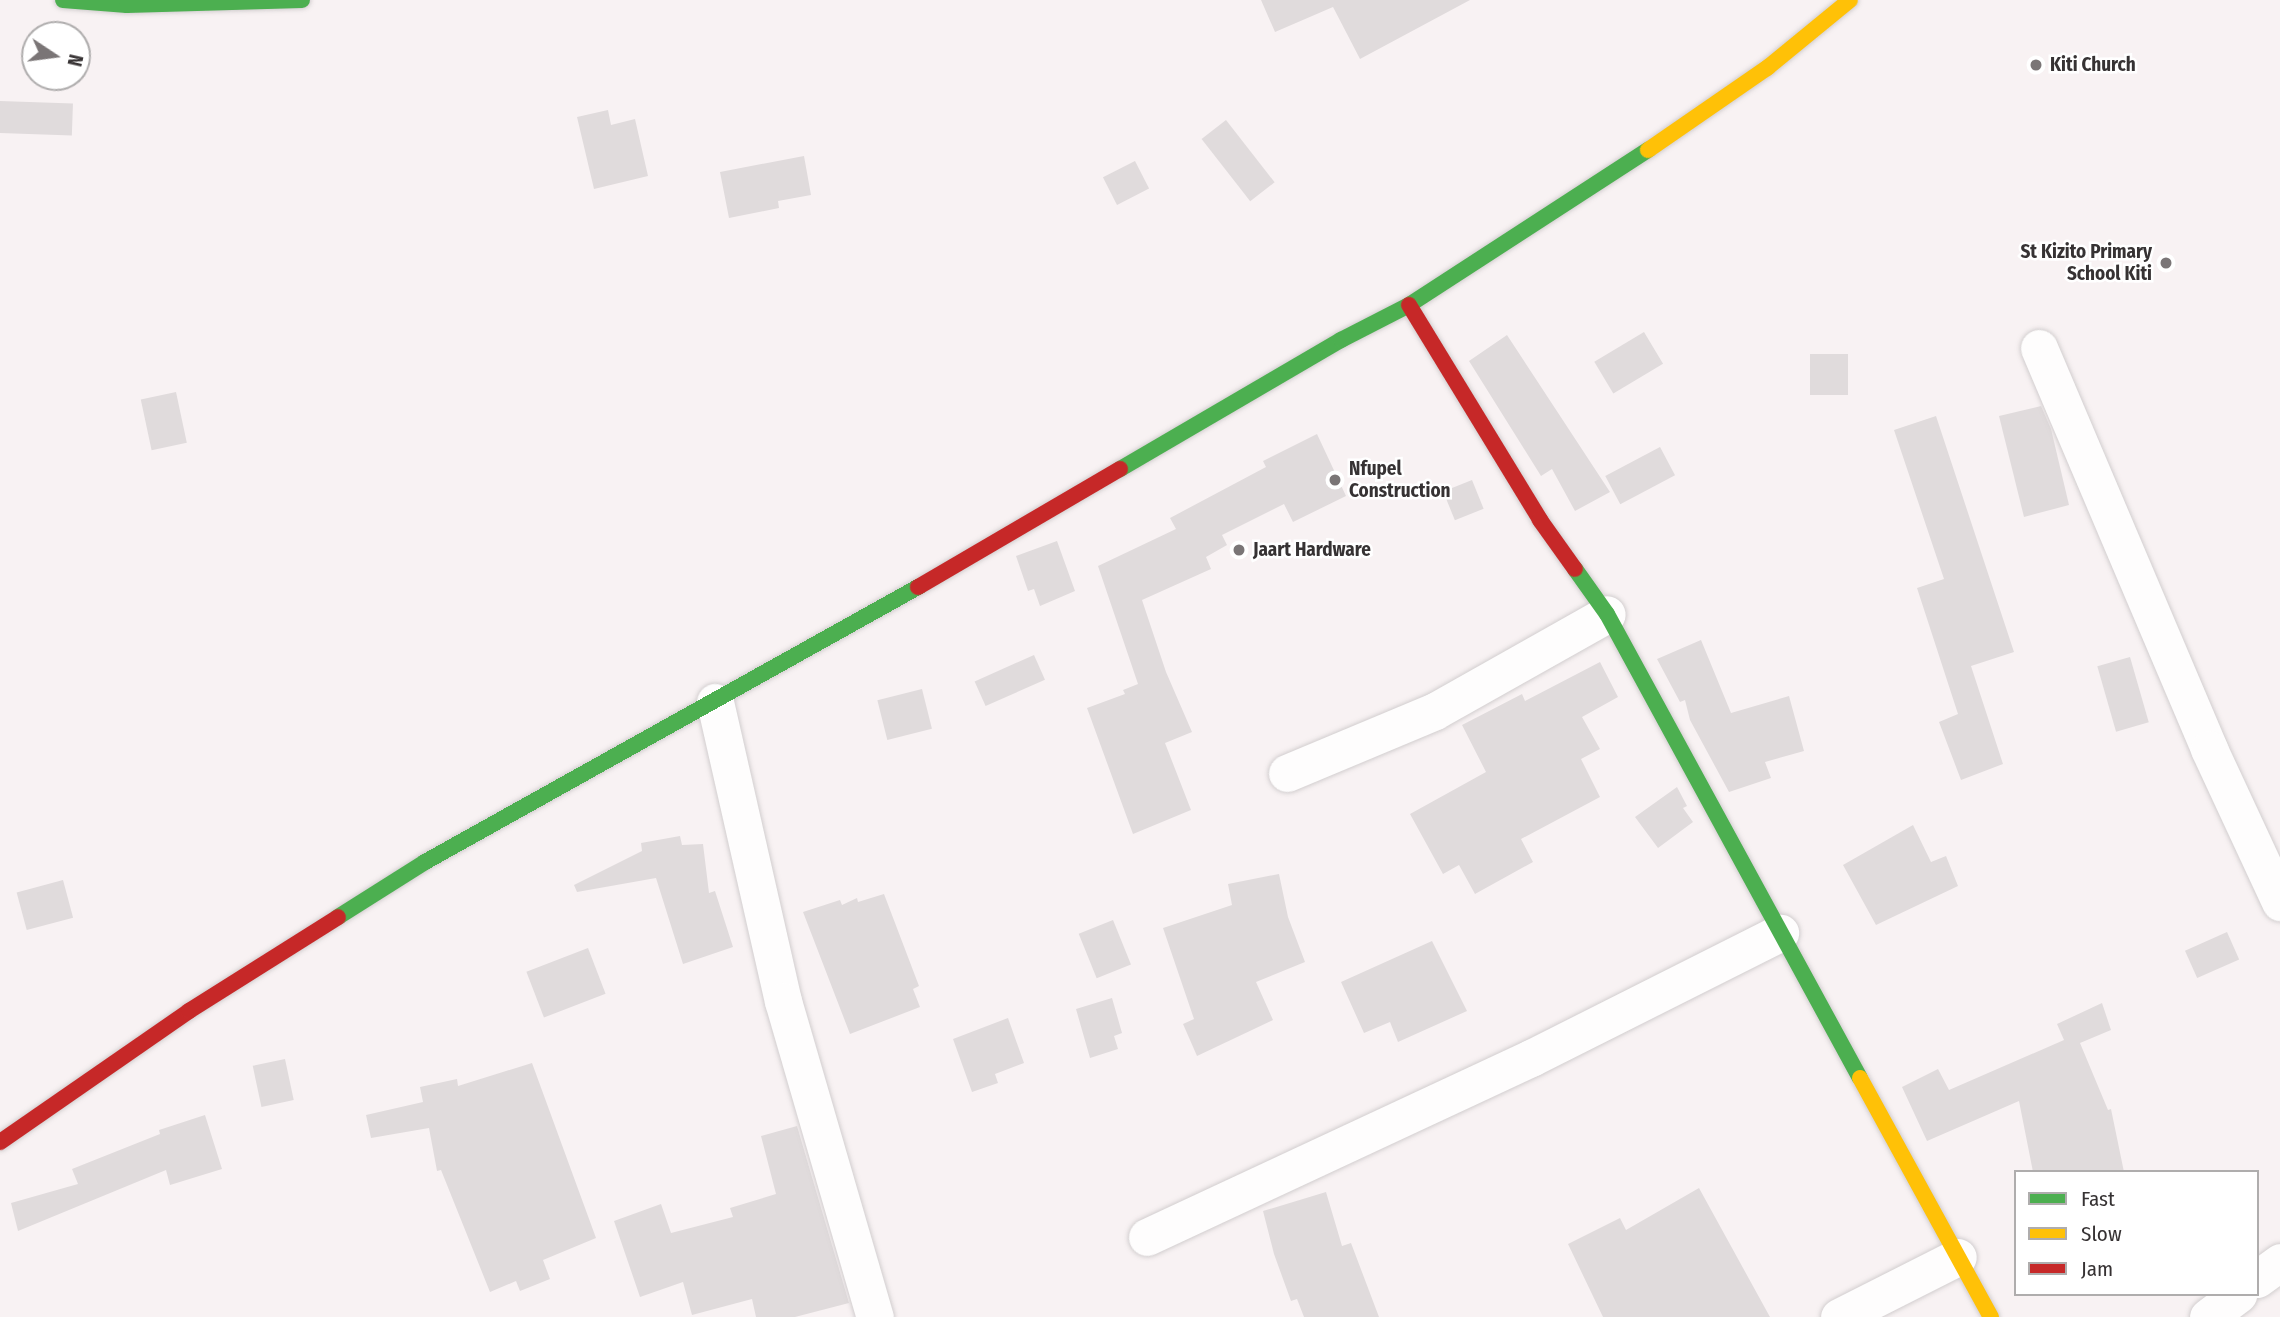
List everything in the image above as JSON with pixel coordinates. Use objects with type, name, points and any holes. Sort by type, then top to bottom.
[{"type":"street","points":[[63,0],[127,5],[302,0]]},
{"type":"street","points":[[0,1142],[188,1011],[425,862],[859,622],[1341,340],[1409,305],[1600,183],[1767,68],[1850,0]]},
{"type":"street","points":[[1409,305],[1540,520],[1607,614],[1991,1317]]},
{"type":"street","points":[[2039,348],[2204,736],[2280,902]]},
{"type":"street","points":[[1287,773],[1435,711],[1607,614]]},
{"type":"street","points":[[715,702],[783,1001],[875,1317]]},
{"type":"street","points":[[1147,1237],[1531,1058],[1780,933]]},
{"type":"street","points":[[1839,1317],[1958,1257]]},
{"type":"street","points":[[2259,1278],[2280,1262]]},
{"type":"street","points":[[2208,1317],[2235,1296]]},
{"type":"building","points":[[1261,0],[1470,0],[1360,59],[1333,7],[1275,32]]},
{"type":"building","points":[[0,101],[73,104],[72,136],[0,133]]},
{"type":"building","points":[[608,110],[611,125],[635,119],[648,176],[594,189],[577,117]]},
{"type":"building","points":[[1226,120],[1275,182],[1250,201],[1202,139]]},
{"type":"building","points":[[804,156],[811,195],[778,201],[779,208],[729,218],[720,172]]},
{"type":"building","points":[[1135,161],[1149,189],[1117,205],[1103,177]]},
{"type":"building","points":[[1644,332],[1663,364],[1613,394],[1594,362]]},
{"type":"building","points":[[1507,335],[1610,492],[1575,511],[1552,469],[1541,476],[1469,361]]},
{"type":"building","points":[[1810,354],[1848,354],[1848,395],[1810,395]]},
{"type":"building","points":[[176,392],[187,443],[152,450],[141,399]]},
{"type":"building","points":[[2041,406],[2051,429],[2069,505],[2024,517],[1999,416]]},
{"type":"building","points":[[1936,416],[2014,652],[1971,666],[2003,764],[1961,780],[1939,722],[1958,714],[1917,588],[1944,579],[1894,430]]},
{"type":"building","points":[[1317,434],[1346,496],[1293,522],[1284,504],[1222,535],[1227,545],[1206,557],[1211,569],[1142,600],[1166,672],[1192,732],[1165,743],[1191,810],[1133,834],[1087,708],[1125,694],[1123,690],[1138,684],[1098,566],[1176,529],[1170,518],[1266,467],[1263,461]]},
{"type":"building","points":[[1660,447],[1675,475],[1620,504],[1605,476]]},
{"type":"building","points":[[1472,480],[1484,509],[1455,520],[1443,492]]},
{"type":"building","points":[[1057,541],[1075,591],[1040,606],[1034,589],[1028,591],[1016,556]]},
{"type":"building","points":[[1701,640],[1731,713],[1789,696],[1804,751],[1765,762],[1771,778],[1729,792],[1690,720],[1685,700],[1680,702],[1657,659]]},
{"type":"building","points":[[1034,655],[1045,680],[986,706],[975,681]]},
{"type":"building","points":[[2130,657],[2149,722],[2116,732],[2097,666]]},
{"type":"building","points":[[1600,662],[1618,697],[1582,717],[1600,749],[1581,759],[1600,797],[1521,839],[1533,862],[1475,894],[1459,865],[1443,874],[1410,814],[1486,772],[1462,725],[1522,694],[1525,701]]},
{"type":"building","points":[[922,689],[932,729],[887,740],[877,700]]},
{"type":"building","points":[[1677,787],[1687,806],[1683,808],[1693,822],[1658,848],[1635,817]]},
{"type":"building","points":[[1913,825],[1931,862],[1946,856],[1958,886],[1876,925],[1843,865]]},
{"type":"building","points":[[680,836],[682,845],[703,844],[709,893],[715,891],[733,947],[683,964],[656,878],[577,892],[574,885],[642,851],[641,843]]},
{"type":"building","points":[[1279,874],[1288,917],[1305,962],[1256,982],[1273,1020],[1197,1056],[1183,1024],[1194,1019],[1163,928],[1232,905],[1228,884]]},
{"type":"building","points":[[63,880],[73,918],[27,930],[17,892]]},
{"type":"building","points":[[884,894],[919,986],[913,989],[920,1007],[850,1034],[803,912],[840,900],[842,905],[857,898],[858,902]]},
{"type":"building","points":[[1113,920],[1131,965],[1097,978],[1079,934]]},
{"type":"building","points":[[2227,932],[2239,959],[2197,978],[2185,951]]},
{"type":"building","points":[[1432,941],[1467,1011],[1398,1042],[1390,1022],[1364,1033],[1341,982]]},
{"type":"building","points":[[588,948],[606,994],[544,1017],[526,972]]},
{"type":"building","points":[[1112,998],[1122,1033],[1114,1036],[1118,1049],[1090,1058],[1076,1009]]},
{"type":"building","points":[[2102,1003],[2111,1030],[2080,1043],[2108,1110],[2111,1109],[2124,1170],[2033,1170],[2019,1101],[1927,1141],[1902,1087],[1938,1069],[1949,1090],[2064,1040],[2057,1024]]},
{"type":"building","points":[[1008,1018],[1024,1063],[995,1074],[998,1083],[972,1092],[953,1039]]},
{"type":"building","points":[[285,1059],[294,1100],[261,1107],[253,1066]]},
{"type":"building","points":[[532,1063],[596,1238],[543,1260],[550,1279],[520,1291],[516,1281],[490,1292],[441,1170],[437,1171],[429,1128],[371,1138],[366,1115],[423,1102],[420,1087],[457,1079],[458,1086]]},
{"type":"building","points":[[205,1115],[222,1169],[170,1185],[166,1170],[18,1231],[11,1203],[78,1184],[72,1169],[160,1134],[159,1130]]},
{"type":"building","points":[[797,1126],[849,1303],[795,1317],[756,1317],[752,1299],[692,1315],[683,1282],[640,1297],[614,1221],[661,1204],[671,1233],[733,1217],[730,1208],[776,1194],[761,1136]]},
{"type":"building","points":[[1699,1188],[1770,1317],[1603,1317],[1568,1244],[1620,1218],[1626,1230]]},
{"type":"building","points":[[1326,1192],[1342,1246],[1351,1243],[1379,1317],[1304,1317],[1297,1299],[1291,1301],[1274,1254],[1263,1211]]},
{"type":"traffic: fast","points":[[63,0],[127,5],[302,0]]},
{"type":"traffic: fast","points":[[1120,469],[1341,340],[1409,305],[1648,150]]},
{"type":"traffic: fast","points":[[1575,569],[1607,614],[1860,1078]]},
{"type":"traffic: fast","points":[[338,917],[425,862],[918,587]]},
{"type":"traffic: slow","points":[[1648,150],[1767,68],[1850,0]]},
{"type":"traffic: slow","points":[[1860,1078],[1991,1317]]},
{"type":"traffic: jam","points":[[1409,305],[1540,520],[1575,569]]},
{"type":"traffic: jam","points":[[918,587],[1120,469]]},
{"type":"traffic: jam","points":[[0,1142],[189,1011],[338,917]]},
{"type":"place","name":"Kiti Church","points":[[2036,65]]},
{"type":"place","name":"St Kizito Primary School Kiti","points":[[2166,263]]},
{"type":"place","name":"Nfupel Construction","points":[[1335,480]]},
{"type":"place","name":"Jaart Hardware","points":[[1239,550]]}]
